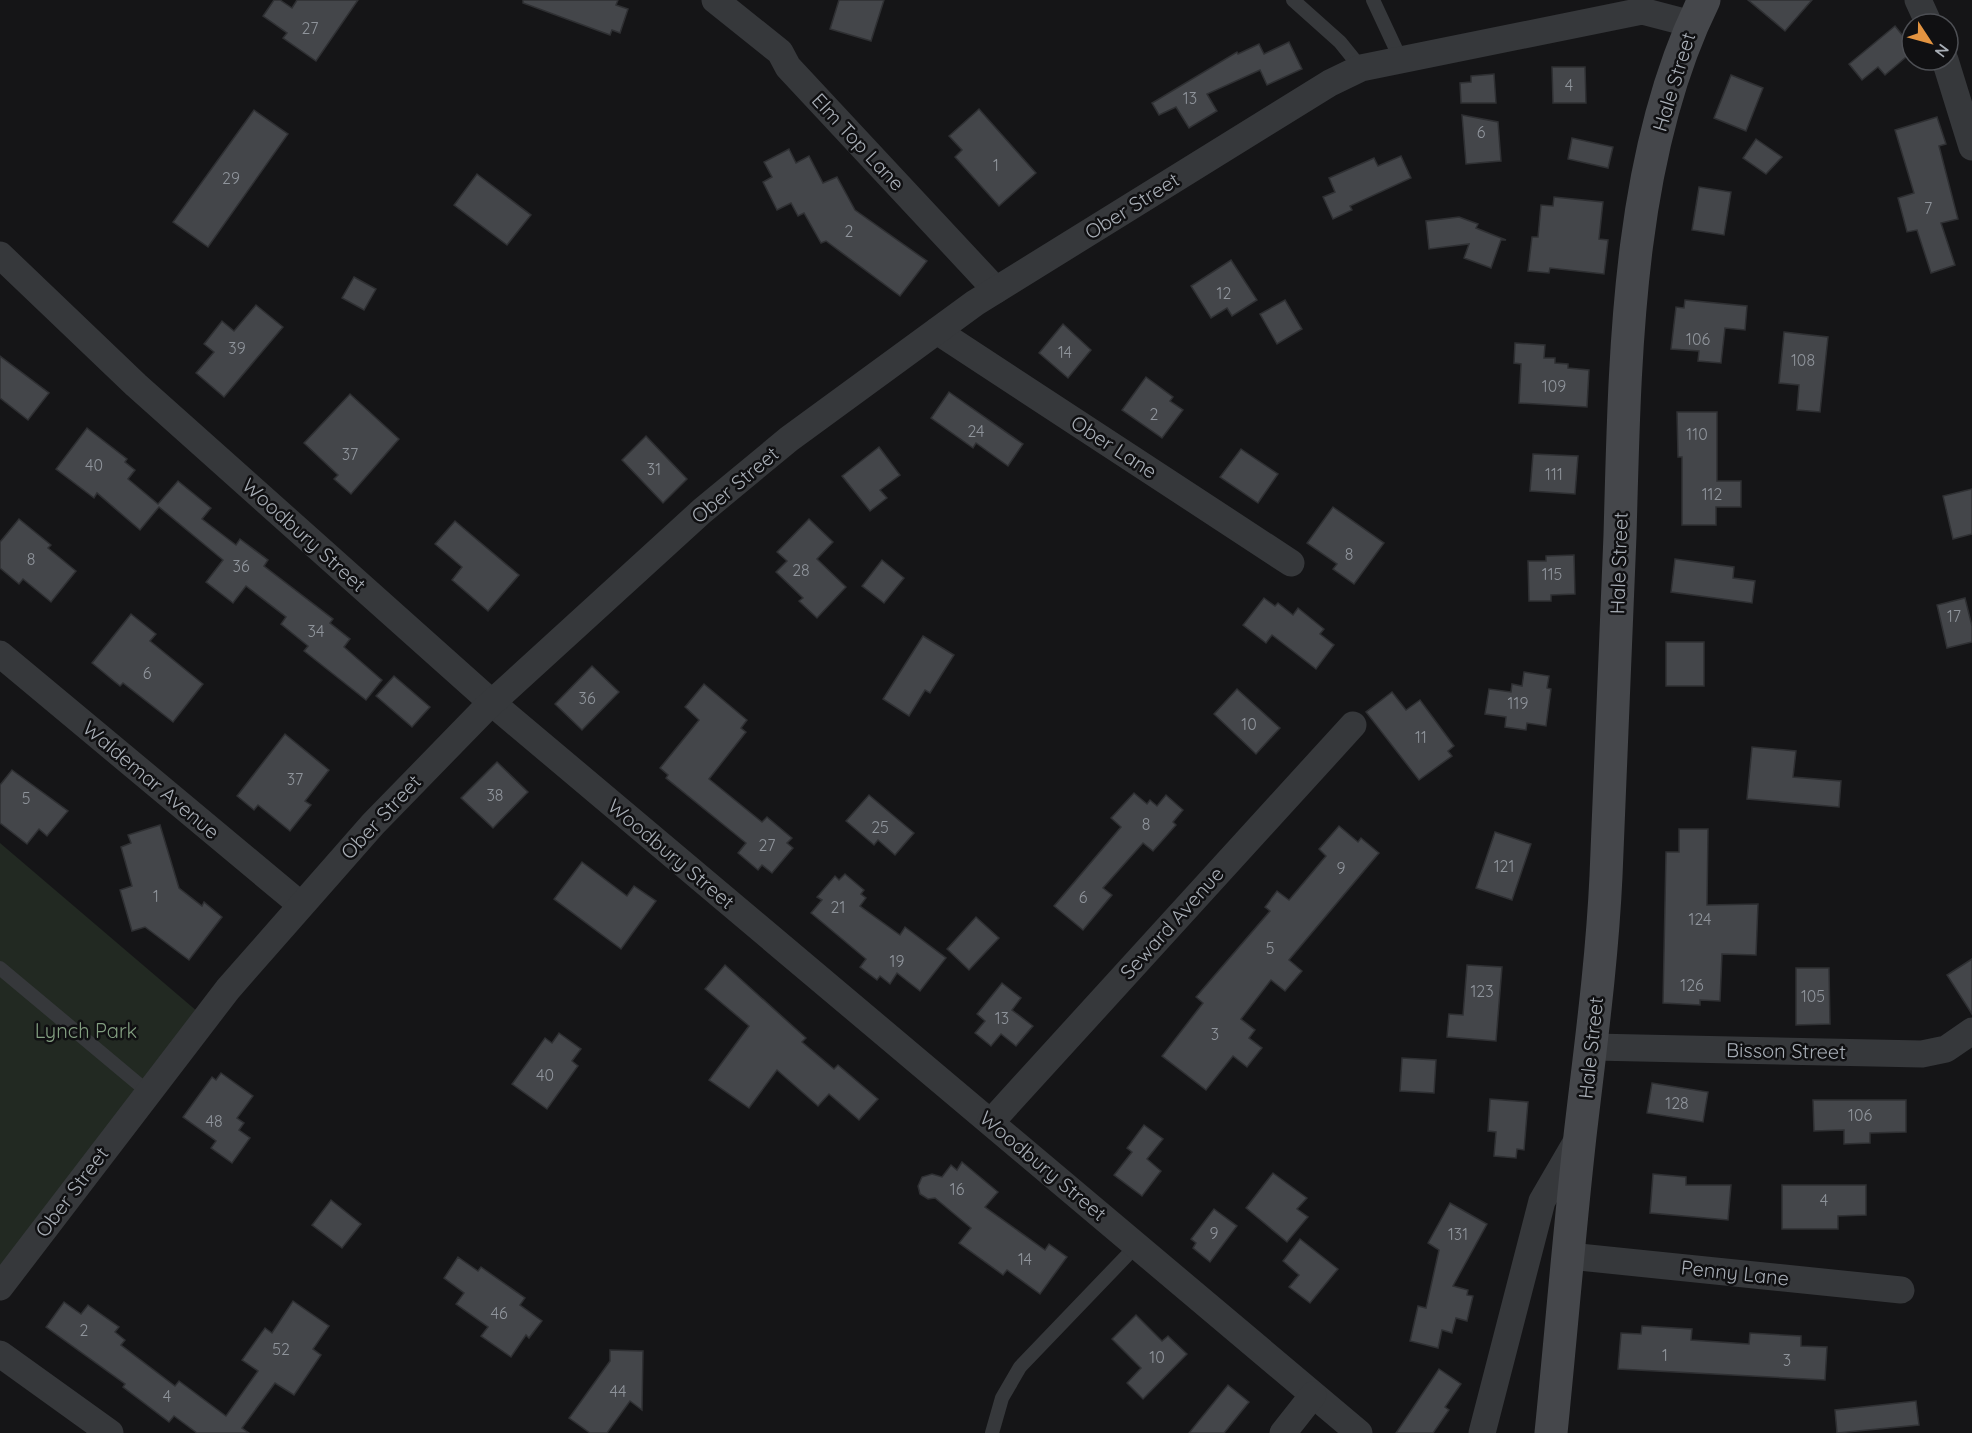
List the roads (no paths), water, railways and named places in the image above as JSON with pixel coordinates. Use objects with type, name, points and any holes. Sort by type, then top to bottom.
[{"type":"main road","name":"Hale Street","points":[[1551,1433],[1580,1135],[1593,1047],[1606,882],[1623,436],[1634,285],[1650,170],[1668,93],[1683,43],[1698,12]]},
{"type":"street","name":"Elm Top Lane","points":[[715,0],[780,52],[788,67],[996,290]]},
{"type":"street","name":"Ober Street","points":[[0,1287],[228,989],[373,824],[491,702],[702,511],[789,439],[996,290],[1330,83],[1361,68],[1642,11],[1698,12]]},
{"type":"street","points":[[1949,72],[1972,147]]},
{"type":"street","name":"Woodbury Street","points":[[0,255],[136,386],[491,702],[1359,1433]]},
{"type":"street","name":"Ober Lane","points":[[937,331],[1291,563]]},
{"type":"street","name":"Waldemar Avenue","points":[[0,654],[301,905]]},
{"type":"street","name":"Seward Avenue","points":[[991,1122],[1353,725]]},
{"type":"street","name":"Bisson Street","points":[[1593,1047],[1922,1054],[1946,1049],[1972,1031]]},
{"type":"street","name":"Hale Street","points":[[1482,1433],[1542,1201],[1580,1135]]},
{"type":"street","name":"Penny Lane","points":[[1569,1256],[1901,1290]]},
{"type":"street","points":[[0,1354],[110,1433]]},
{"type":"street","points":[[1283,1433],[1313,1395]]},
{"type":"lane","points":[[1293,0],[1340,42],[1361,68]]},
{"type":"lane","points":[[1373,0],[1401,60]]},
{"type":"lane","points":[[0,968],[148,1092]]},
{"type":"lane","points":[[992,1433],[1002,1398],[1020,1367],[1137,1245]]},
{"type":"park label","name":"Lynch Park","points":[[86,1031]]}]
